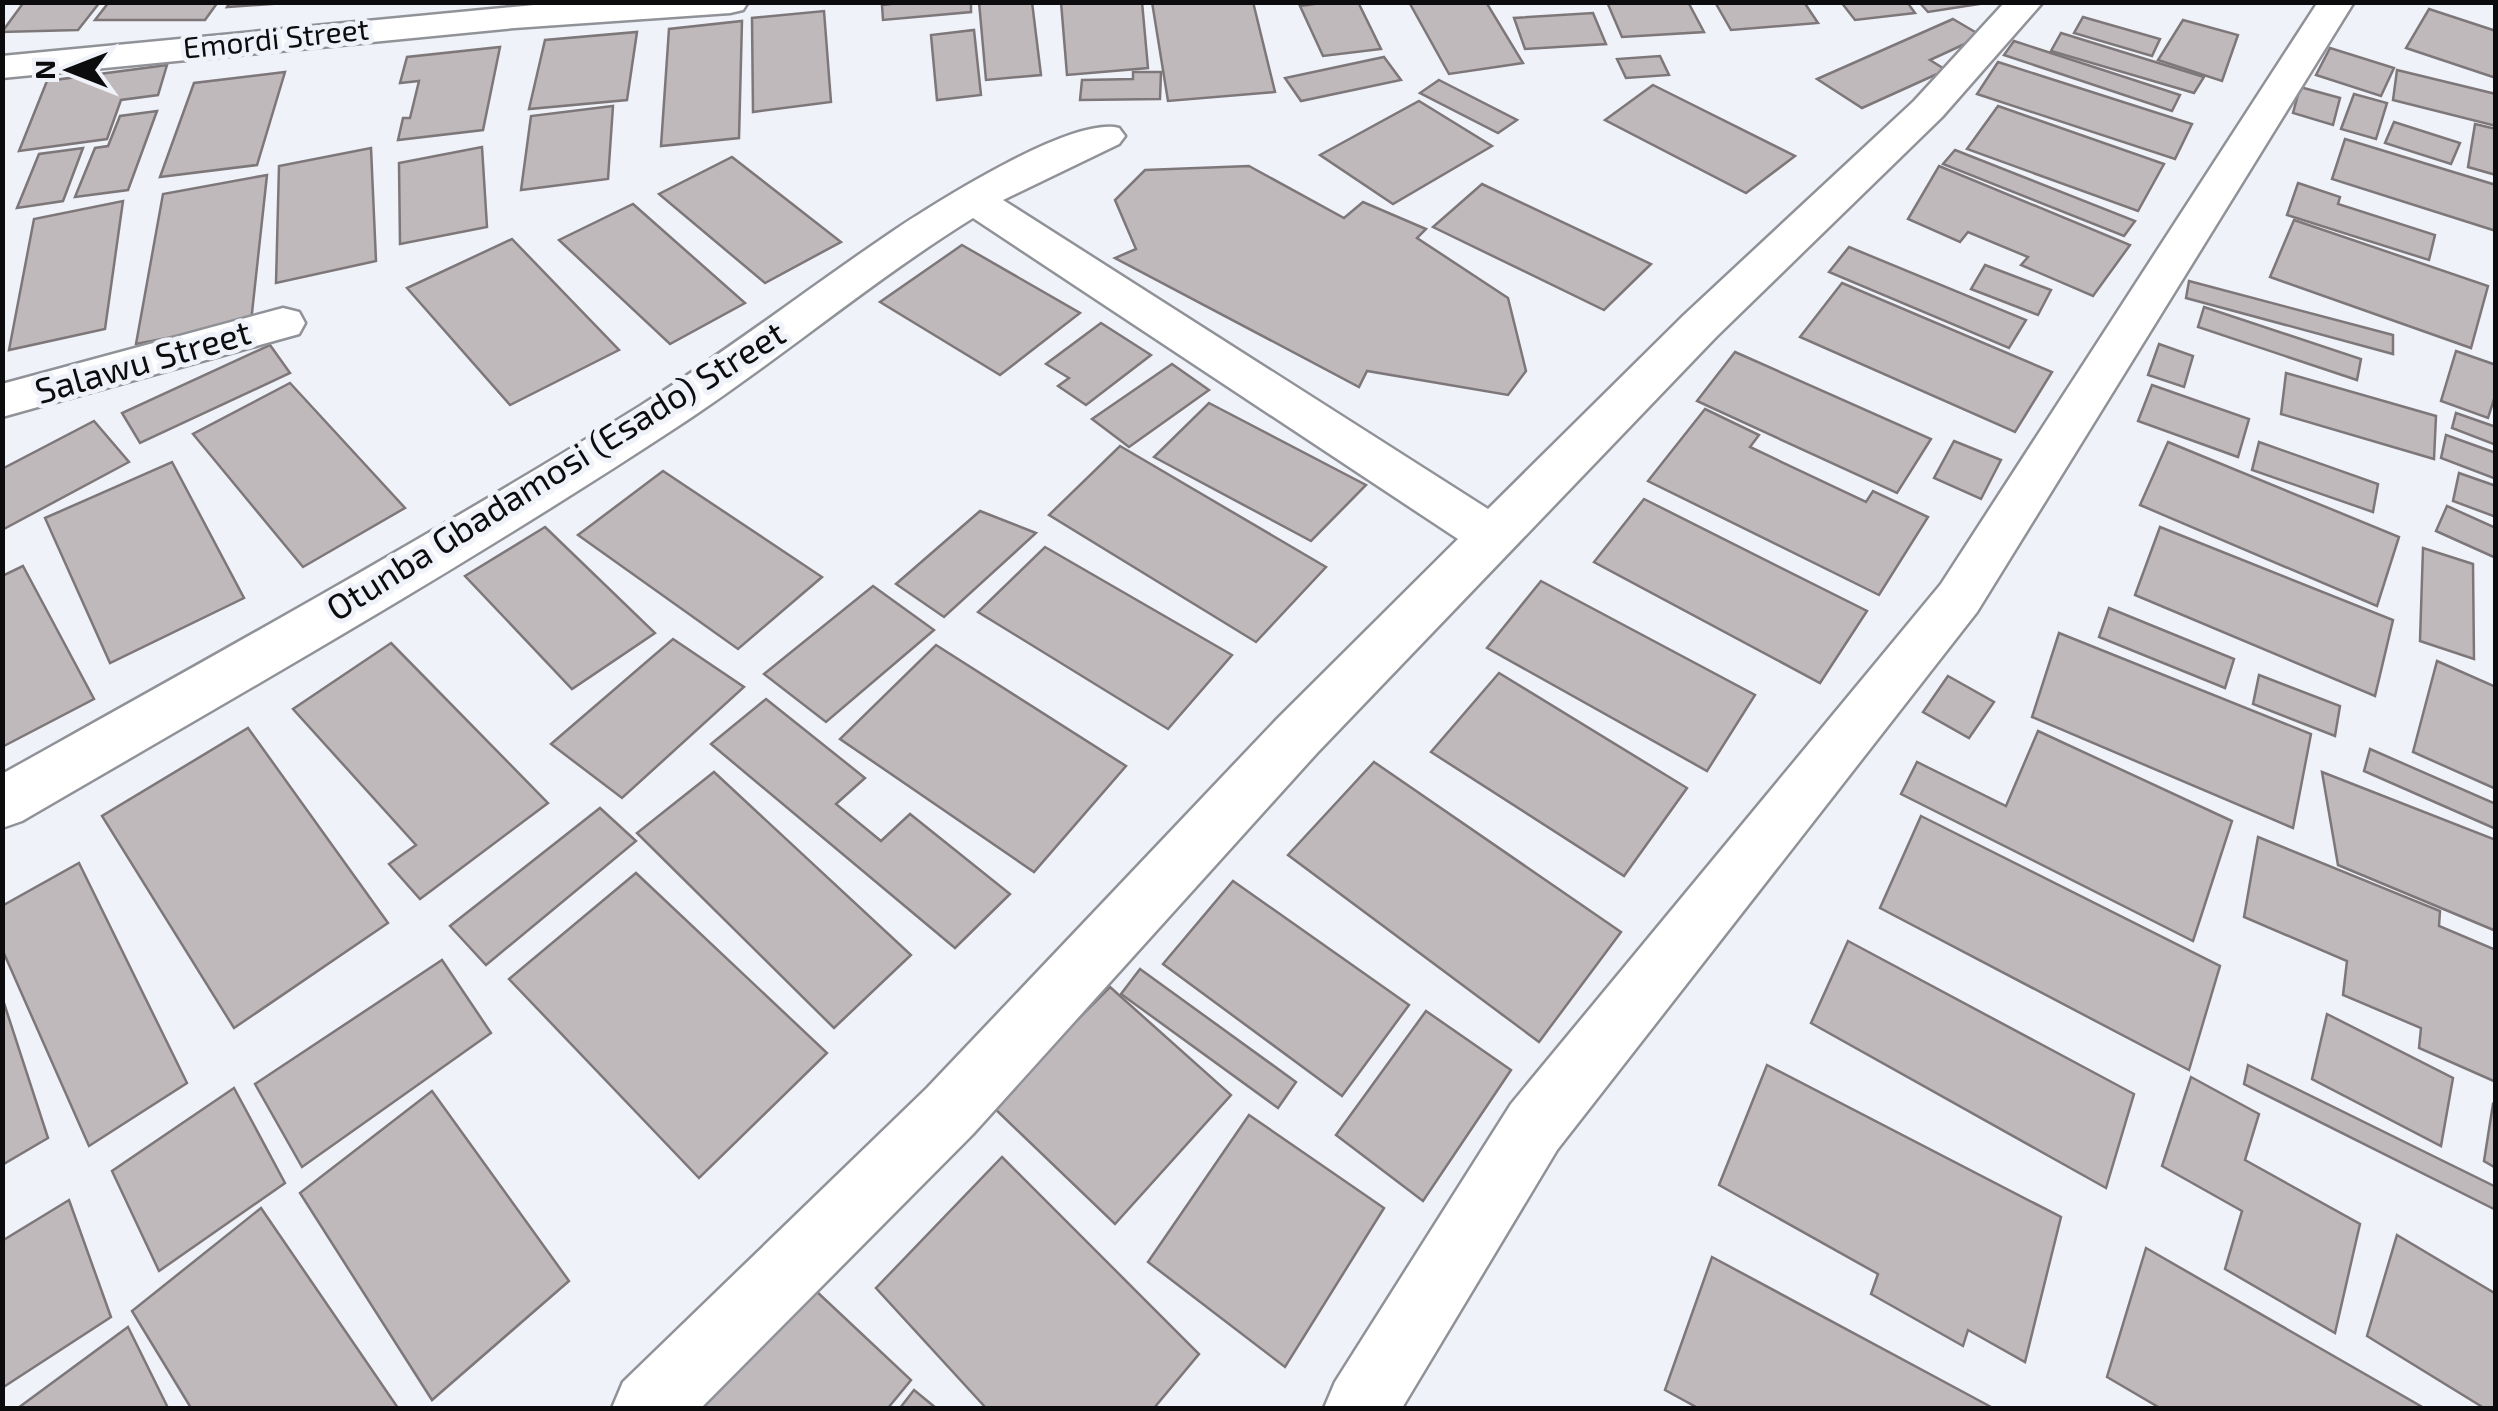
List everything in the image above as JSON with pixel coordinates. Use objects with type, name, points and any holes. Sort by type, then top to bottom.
[{"type":"street","name":"Emordi Street","points":[[2,68],[514,17],[730,2]]},
{"type":"street","points":[[649,1408],[950,1111],[1297,736],[1492,536],[1700,326],[1928,109],[2025,2]]},
{"type":"street","points":[[1361,1408],[1534,1127],[1958,598],[2336,2]]},
{"type":"street","name":"Otunba Gbadamosi (Esado) Street","points":[[2,803],[661,414],[972,198],[1051,156],[1105,136]]},
{"type":"street","points":[[972,198],[1492,536]]},
{"type":"street","name":"Salawu Street","points":[[2,401],[283,323]]},
{"type":"building","points":[[24,2],[100,2],[78,30],[2,32]]},
{"type":"building","points":[[109,2],[218,2],[205,20],[95,20]]},
{"type":"building","points":[[230,2],[299,2],[227,7]]},
{"type":"building","points":[[971,2],[971,12],[883,20],[882,5]]},
{"type":"building","points":[[979,2],[1032,2],[1041,75],[986,80]]},
{"type":"building","points":[[1061,2],[1142,2],[1148,68],[1067,75]]},
{"type":"building","points":[[1152,2],[1253,2],[1275,92],[1168,101]]},
{"type":"building","points":[[1358,2],[1381,49],[1323,56],[1300,6]]},
{"type":"building","points":[[1409,2],[1486,2],[1523,63],[1449,74]]},
{"type":"building","points":[[1607,2],[1688,2],[1704,32],[1622,37]]},
{"type":"building","points":[[1715,2],[1804,2],[1818,23],[1731,30]]},
{"type":"building","points":[[1841,2],[1907,2],[1915,13],[1855,20]]},
{"type":"building","points":[[1919,2],[1992,2],[1928,12]]},
{"type":"building","points":[[2429,9],[2496,31],[2496,78],[2406,48]]},
{"type":"building","points":[[824,11],[831,102],[753,112],[752,18]]},
{"type":"building","points":[[1593,13],[1606,44],[1525,49],[1514,18]]},
{"type":"building","points":[[2083,17],[2160,39],[2152,56],[2074,33]]},
{"type":"building","points":[[1953,19],[1982,36],[1930,60],[1946,70],[1862,108],[1817,79]]},
{"type":"building","points":[[2183,20],[2238,35],[2222,81],[2158,60]]},
{"type":"building","points":[[742,21],[739,138],[661,146],[669,29]]},
{"type":"building","points":[[974,30],[981,95],[937,100],[931,35]]},
{"type":"building","points":[[637,32],[627,100],[529,109],[545,40]]},
{"type":"building","points":[[2061,33],[2204,77],[2194,93],[2051,51]]},
{"type":"building","points":[[2014,41],[2180,95],[2172,111],[2004,55]]},
{"type":"building","points":[[500,47],[483,130],[398,140],[403,118],[410,118],[419,81],[400,83],[407,57]]},
{"type":"building","points":[[2330,48],[2394,68],[2381,96],[2316,75]]},
{"type":"building","points":[[1660,56],[1669,75],[1626,78],[1617,59]]},
{"type":"building","points":[[1384,57],[1401,80],[1301,101],[1285,78]]},
{"type":"building","points":[[1998,62],[2192,124],[2175,159],[1977,94]]},
{"type":"building","points":[[167,65],[158,95],[121,100],[107,139],[19,151],[47,81]]},
{"type":"building","points":[[2397,70],[2496,94],[2496,126],[2393,100]]},
{"type":"building","points":[[285,72],[257,165],[160,177],[194,83]]},
{"type":"building","points":[[1133,72],[1161,72],[1160,99],[1080,100],[1082,80],[1133,79]]},
{"type":"building","points":[[1439,80],[1517,120],[1498,133],[1420,93]]},
{"type":"building","points":[[1653,85],[1795,156],[1746,193],[1605,120]]},
{"type":"building","points":[[2300,87],[2340,98],[2333,125],[2293,113]]},
{"type":"building","points":[[2354,94],[2387,103],[2376,139],[2341,129]]},
{"type":"building","points":[[1419,101],[1492,146],[1393,204],[1320,155]]},
{"type":"building","points":[[613,106],[608,179],[521,190],[531,116]]},
{"type":"building","points":[[1998,106],[2164,164],[2138,211],[1967,149]]},
{"type":"building","points":[[157,111],[128,190],[75,197],[95,148],[108,146],[120,116]]},
{"type":"building","points":[[2394,122],[2460,143],[2451,164],[2385,143]]},
{"type":"building","points":[[2475,124],[2496,129],[2496,175],[2468,167]]},
{"type":"building","points":[[2345,139],[2496,185],[2496,231],[2332,179]]},
{"type":"building","points":[[482,147],[487,227],[400,244],[399,163]]},
{"type":"building","points":[[83,148],[63,201],[17,208],[39,154]]},
{"type":"building","points":[[371,148],[376,261],[276,283],[279,166]]},
{"type":"building","points":[[1955,150],[2135,221],[2124,236],[1943,164]]},
{"type":"building","points":[[732,157],[841,242],[765,283],[659,194]]},
{"type":"building","points":[[1249,166],[1344,218],[1363,202],[1426,229],[1417,238],[1508,298],[1526,371],[1508,395],[1367,371],[1359,387],[1115,258],[1136,249],[1115,200],[1145,170]]},
{"type":"building","points":[[1939,166],[2130,245],[2093,296],[2021,265],[2028,257],[1968,232],[1960,242],[1908,219]]},
{"type":"building","points":[[267,175],[251,322],[136,344],[163,194]]},
{"type":"building","points":[[2298,183],[2340,197],[2338,204],[2435,235],[2429,260],[2287,215]]},
{"type":"building","points":[[1482,184],[1651,264],[1604,310],[1433,227]]},
{"type":"building","points":[[123,201],[105,329],[9,350],[34,219]]},
{"type":"building","points":[[633,204],[745,303],[670,344],[559,240]]},
{"type":"building","points":[[2294,220],[2488,286],[2471,348],[2270,277]]},
{"type":"building","points":[[512,239],[619,350],[510,405],[407,288]]},
{"type":"building","points":[[962,245],[1080,313],[1000,375],[880,302]]},
{"type":"building","points":[[1849,247],[2026,320],[2009,348],[1829,272]]},
{"type":"building","points":[[1985,265],[2051,290],[2038,315],[1971,289]]},
{"type":"building","points":[[2189,281],[2393,335],[2393,354],[2186,298]]},
{"type":"building","points":[[1842,283],[2052,372],[2015,432],[1800,337]]},
{"type":"building","points":[[2204,307],[2361,359],[2357,380],[2198,327]]},
{"type":"building","points":[[1101,323],[1151,355],[1086,405],[1058,386],[1069,378],[1046,364]]},
{"type":"building","points":[[2159,344],[2193,356],[2184,387],[2148,375]]},
{"type":"building","points":[[270,345],[290,373],[140,443],[122,413]]},
{"type":"building","points":[[2456,351],[2496,365],[2496,393],[2488,418],[2441,401]]},
{"type":"building","points":[[1735,352],[1931,439],[1897,493],[1697,401]]},
{"type":"building","points":[[1172,364],[1209,390],[1129,447],[1092,419]]},
{"type":"building","points":[[2286,373],[2436,416],[2434,459],[2281,414]]},
{"type":"building","points":[[290,383],[405,508],[303,567],[193,434]]},
{"type":"building","points":[[2152,385],[2249,419],[2238,457],[2138,421]]},
{"type":"building","points":[[1209,403],[1366,485],[1311,541],[1154,457]]},
{"type":"building","points":[[1705,409],[1759,435],[1750,447],[1866,502],[1873,491],[1928,517],[1879,595],[1648,481]]},
{"type":"building","points":[[2456,413],[2496,427],[2496,445],[2452,428]]},
{"type":"building","points":[[94,421],[129,462],[2,530],[2,469]]},
{"type":"building","points":[[2446,435],[2496,453],[2496,479],[2441,458]]},
{"type":"building","points":[[1954,441],[2001,460],[1981,499],[1934,478]]},
{"type":"building","points":[[2168,442],[2399,537],[2377,606],[2140,505]]},
{"type":"building","points":[[2259,442],[2378,484],[2373,512],[2252,470]]},
{"type":"building","points":[[1120,446],[1326,567],[1256,642],[1049,515]]},
{"type":"building","points":[[172,462],[244,598],[110,663],[45,518]]},
{"type":"building","points":[[663,471],[822,577],[738,649],[578,535]]},
{"type":"building","points":[[2459,473],[2496,486],[2496,517],[2453,501]]},
{"type":"building","points":[[1644,499],[1867,611],[1820,683],[1594,562]]},
{"type":"building","points":[[2447,506],[2496,528],[2496,558],[2436,531]]},
{"type":"building","points":[[980,511],[1036,533],[944,617],[896,584]]},
{"type":"building","points":[[545,527],[655,633],[572,689],[465,576]]},
{"type":"building","points":[[2160,527],[2393,620],[2375,696],[2135,595]]},
{"type":"building","points":[[1045,547],[1232,655],[1168,729],[978,612]]},
{"type":"building","points":[[2423,548],[2473,564],[2474,659],[2420,641]]},
{"type":"building","points":[[23,566],[94,699],[2,747],[2,576]]},
{"type":"building","points":[[1541,581],[1755,695],[1707,771],[1487,648]]},
{"type":"building","points":[[873,586],[934,630],[826,722],[764,674]]},
{"type":"building","points":[[2109,608],[2234,659],[2225,688],[2099,637]]},
{"type":"building","points":[[2059,633],[2311,734],[2293,828],[2032,717]]},
{"type":"building","points":[[673,639],[744,687],[622,798],[551,744]]},
{"type":"building","points":[[391,643],[548,803],[420,899],[389,864],[416,845],[293,709]]},
{"type":"building","points":[[936,645],[1126,766],[1034,872],[840,739]]},
{"type":"building","points":[[2437,661],[2496,687],[2496,789],[2413,752]]},
{"type":"building","points":[[1499,673],[1687,788],[1624,876],[1431,752]]},
{"type":"building","points":[[2259,675],[2340,706],[2335,736],[2253,704]]},
{"type":"building","points":[[1948,676],[1994,702],[1969,738],[1923,712]]},
{"type":"building","points":[[766,699],[865,778],[836,804],[881,841],[910,814],[1010,894],[955,948],[711,744]]},
{"type":"building","points":[[248,728],[388,923],[234,1028],[102,816]]},
{"type":"building","points":[[2038,731],[2232,821],[2193,941],[1901,794],[1917,762],[2006,806]]},
{"type":"building","points":[[2370,749],[2496,804],[2496,829],[2364,771]]},
{"type":"building","points":[[1374,762],[1621,932],[1539,1042],[1288,855]]},
{"type":"building","points":[[714,772],[911,955],[834,1028],[637,833]]},
{"type":"building","points":[[2322,772],[2496,840],[2496,931],[2338,865]]},
{"type":"building","points":[[600,808],[636,841],[486,965],[450,926]]},
{"type":"building","points":[[1921,816],[2220,966],[2189,1070],[1880,908]]},
{"type":"building","points":[[2258,837],[2440,911],[2439,926],[2496,950],[2496,1082],[2419,1048],[2421,1028],[2343,995],[2347,961],[2244,917]]},
{"type":"building","points":[[79,863],[187,1083],[89,1146],[2,949],[2,906]]},
{"type":"building","points":[[636,873],[827,1053],[699,1178],[509,979]]},
{"type":"building","points":[[1233,881],[1409,1005],[1342,1096],[1163,964]]},
{"type":"building","points":[[1848,941],[2134,1094],[2106,1188],[1811,1023]]},
{"type":"building","points":[[442,960],[491,1033],[302,1167],[255,1084]]},
{"type":"building","points":[[1140,969],[1296,1082],[1278,1108],[1121,994]]},
{"type":"building","points":[[1110,987],[1231,1095],[1115,1224],[992,1106]]},
{"type":"building","points":[[2,997],[48,1138],[2,1165]]},
{"type":"building","points":[[1426,1011],[1511,1070],[1423,1201],[1336,1135]]},
{"type":"building","points":[[2327,1014],[2453,1078],[2441,1146],[2312,1079]]},
{"type":"building","points":[[1767,1065],[2061,1217],[2025,1362],[1968,1330],[1963,1346],[1871,1294],[1878,1274],[1719,1185]]},
{"type":"building","points":[[2248,1065],[2496,1187],[2496,1210],[2244,1084]]},
{"type":"building","points":[[2191,1077],[2259,1114],[2245,1160],[2360,1224],[2335,1333],[2225,1269],[2242,1211],[2162,1166]]},
{"type":"building","points":[[234,1088],[285,1183],[159,1271],[112,1171]]},
{"type":"building","points":[[432,1091],[569,1281],[432,1400],[300,1193]]},
{"type":"building","points":[[2493,1104],[2496,1105],[2496,1168],[2484,1161]]},
{"type":"building","points":[[1249,1115],[1384,1208],[1285,1367],[1148,1262]]},
{"type":"building","points":[[1002,1157],[1199,1354],[1154,1408],[986,1408],[876,1288]]},
{"type":"building","points":[[69,1200],[111,1317],[2,1388],[2,1241]]},
{"type":"building","points":[[261,1208],[398,1408],[191,1408],[132,1311]]},
{"type":"building","points":[[2397,1235],[2496,1294],[2496,1408],[2484,1408],[2367,1336]]},
{"type":"building","points":[[2146,1248],[2424,1408],[2160,1408],[2107,1377]]},
{"type":"building","points":[[1712,1257],[1993,1408],[1698,1408],[1665,1390]]},
{"type":"building","points":[[799,1275],[911,1380],[888,1408],[681,1408]]},
{"type":"building","points":[[128,1327],[168,1408],[18,1408]]},
{"type":"building","points":[[914,1390],[936,1408],[900,1408]]}]
